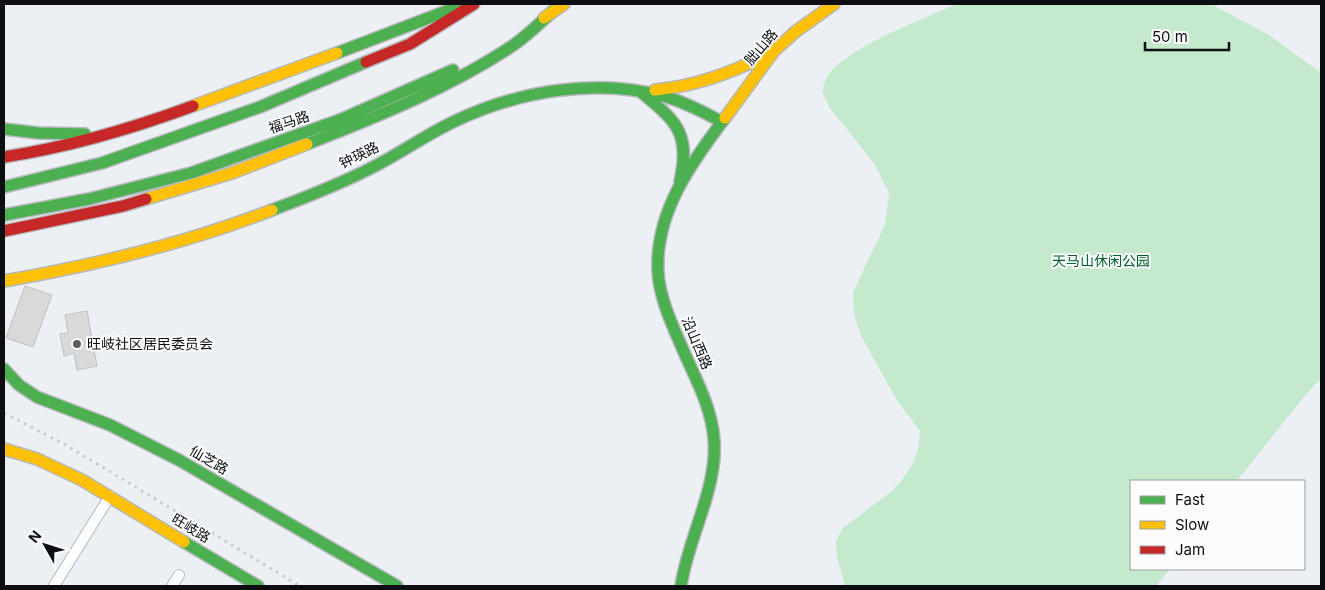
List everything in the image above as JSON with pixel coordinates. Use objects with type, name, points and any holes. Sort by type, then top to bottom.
[{"type":"main road","points":[[4,157],[35,153],[102,137],[144,124],[363,44],[465,4]]},
{"type":"main road","name":"福马路","points":[[4,187],[102,163],[260,107],[410,44],[474,4]]},
{"type":"main road","name":"福马路","points":[[4,215],[89,199],[191,173],[342,119],[472,62],[564,4]]},
{"type":"main road","name":"胐山路","points":[[722,122],[774,51],[788,38],[834,4]]},
{"type":"main road","points":[[4,231],[123,206],[232,173],[368,120],[476,67],[516,43],[554,11]]},
{"type":"main road","points":[[640,91],[673,89],[698,84],[734,72],[774,51]]},
{"type":"main road","name":"钟瑛路","points":[[4,281],[61,272],[116,260],[179,243],[226,227],[275,209],[375,166],[453,122],[516,98],[551,90],[599,88],[640,91],[674,99],[722,122]]},
{"type":"main road","points":[[640,91],[656,104],[680,130],[684,155],[682,172],[676,191]]},
{"type":"main road","name":"沿山西路","points":[[681,586],[683,570],[709,484],[714,454],[714,435],[708,411],[672,323],[662,293],[658,272],[658,254],[661,230],[676,191],[722,122]]},
{"type":"main road","points":[[4,129],[38,133],[103,133],[144,124]]},
{"type":"main road","name":"仙芝路","points":[[4,369],[19,386],[36,397],[110,425],[179,460],[397,586]]},
{"type":"main road","name":"旺岐路","points":[[4,449],[29,456],[52,466],[110,496],[258,586]]},
{"type":"street","points":[[54,586],[110,496]]},
{"type":"street","points":[[172,586],[179,575]]},
{"type":"green space","name":"天马山休闲公园","points":[[957,4],[1211,4],[1269,35],[1321,73],[1321,378],[1238,480],[1130,480],[1130,570],[1169,570],[1156,586],[845,586],[837,557],[836,541],[843,528],[892,491],[902,480],[911,467],[918,450],[920,431],[898,402],[861,336],[854,314],[853,293],[885,224],[889,193],[874,163],[830,108],[822,92],[827,77],[849,56],[886,35]]},
{"type":"building","points":[[25,286],[52,295],[33,347],[6,338]]},
{"type":"building","name":"旺岐社区居民委员会","points":[[87,311],[97,366],[77,370],[74,353],[64,356],[60,334],[68,333],[65,315]]},
{"type":"railway","points":[[4,413],[64,444],[300,586]]},
{"type":"traffic: fast","points":[[337,53],[465,4]]},
{"type":"traffic: fast","points":[[307,144],[387,112],[466,74],[515,44],[553,11]]},
{"type":"traffic: fast","points":[[4,187],[102,163],[260,107],[366,62]]},
{"type":"traffic: fast","points":[[4,215],[89,199],[191,173],[342,119],[453,70]]},
{"type":"traffic: fast","points":[[272,210],[364,172],[453,122],[478,111],[531,95],[585,88],[613,88],[640,91],[674,99],[722,122]]},
{"type":"traffic: fast","points":[[641,92],[663,111],[678,129],[682,139],[683,151],[680,181]]},
{"type":"traffic: fast","points":[[681,586],[712,476],[714,439],[705,401],[672,325],[663,298],[658,271],[659,249],[669,208],[678,189],[700,152],[725,118]]},
{"type":"traffic: fast","points":[[4,129],[38,133],[85,134]]},
{"type":"traffic: fast","points":[[4,369],[19,385],[37,397],[110,425],[179,460],[397,586]]},
{"type":"traffic: fast","points":[[184,542],[258,586]]},
{"type":"traffic: slow","points":[[544,18],[564,4]]},
{"type":"traffic: slow","points":[[725,118],[774,51],[795,32],[834,4]]},
{"type":"traffic: slow","points":[[193,106],[337,53]]},
{"type":"traffic: slow","points":[[655,90],[700,82],[771,53]]},
{"type":"traffic: slow","points":[[146,199],[232,173],[307,144]]},
{"type":"traffic: slow","points":[[4,281],[140,252],[206,233],[272,210]]},
{"type":"traffic: slow","points":[[4,449],[37,459],[82,480],[184,542]]},
{"type":"traffic: jam","points":[[366,62],[410,44],[474,4]]},
{"type":"traffic: jam","points":[[4,157],[100,136],[193,106]]},
{"type":"traffic: jam","points":[[4,231],[123,206],[146,199]]},
{"type":"place","name":"旺岐社区居民委员会","points":[[77,344]]}]
